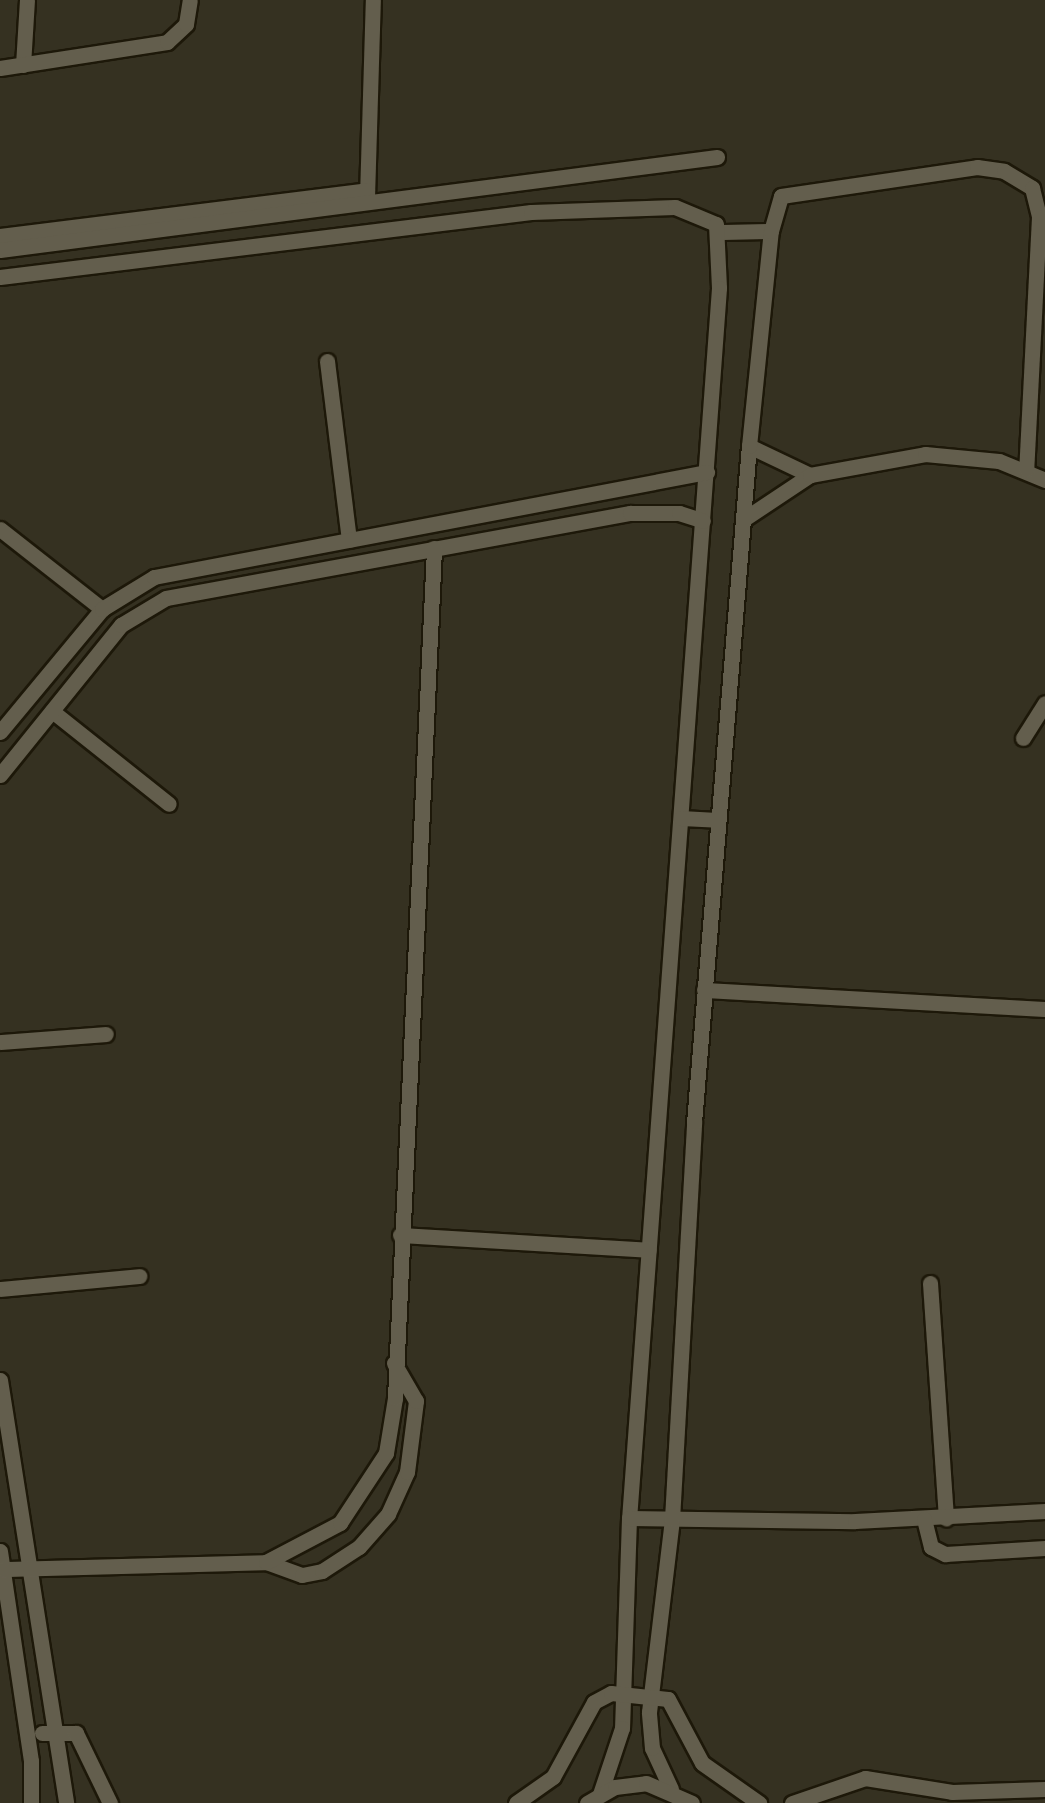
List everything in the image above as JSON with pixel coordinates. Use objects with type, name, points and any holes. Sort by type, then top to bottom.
[{"type":"street","points":[[24,65],[27,0]]},
{"type":"street","points":[[0,68],[168,42],[186,24],[190,0]]},
{"type":"street","points":[[367,195],[372,0]]},
{"type":"street","points":[[0,236],[717,156]]},
{"type":"street","points":[[671,1789],[652,1748],[650,1694],[672,1520],[694,1123],[748,446],[777,201],[799,188],[978,167],[1004,171],[1032,188],[1039,217],[1026,470]]},
{"type":"street","points":[[0,250],[367,195]]},
{"type":"street","points":[[0,276],[531,212],[675,206],[708,216],[718,232],[707,472],[629,1518],[619,1745],[594,1798]]},
{"type":"street","points":[[718,232],[772,232]]},
{"type":"street","points":[[327,362],[348,540]]},
{"type":"street","points":[[748,446],[810,475]]},
{"type":"street","points":[[744,519],[810,475],[945,453],[1026,470],[1045,480]]},
{"type":"street","points":[[0,732],[102,609],[154,577],[707,472]]},
{"type":"street","points":[[627,490],[630,514]]},
{"type":"street","points":[[0,775],[121,625],[166,598],[630,514],[679,513],[703,521]]},
{"type":"street","points":[[0,529],[102,609]]},
{"type":"street","points":[[266,1562],[329,1532],[375,1479],[393,1426],[434,548]]},
{"type":"street","points":[[154,577],[166,598]]},
{"type":"street","points":[[1024,738],[1045,703]]},
{"type":"street","points":[[52,711],[169,804]]},
{"type":"street","points":[[681,818],[717,820]]},
{"type":"street","points":[[704,990],[1045,1009]]},
{"type":"street","points":[[0,1042],[106,1034]]},
{"type":"street","points":[[659,1119],[694,1123]]},
{"type":"street","points":[[400,1235],[648,1250]]},
{"type":"street","points":[[0,1288],[139,1276]]},
{"type":"street","points":[[930,1283],[946,1518]]},
{"type":"street","points":[[3,1568],[266,1562],[302,1575],[322,1572],[358,1547],[388,1514],[407,1472],[416,1401],[394,1363]]},
{"type":"street","points":[[0,1380],[66,1803]]},
{"type":"street","points":[[629,1518],[946,1518],[1045,1511]]},
{"type":"street","points":[[924,1518],[931,1546],[945,1554],[1045,1548]]},
{"type":"street","points":[[0,1551],[28,1735],[32,1803]]},
{"type":"street","points":[[516,1803],[562,1766],[598,1696],[623,1694],[650,1694],[672,1704],[685,1741],[702,1763],[759,1803]]},
{"type":"street","points":[[28,1735],[76,1733],[110,1803]]},
{"type":"street","points":[[792,1803],[866,1778],[952,1792],[1045,1790]]},
{"type":"street","points":[[594,1798],[630,1784],[671,1789],[692,1803]]}]
